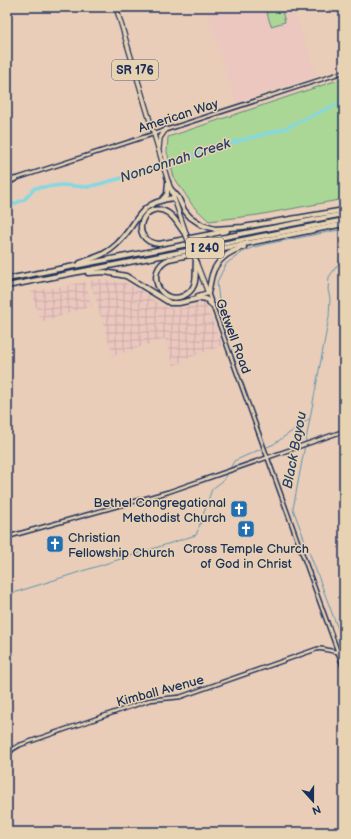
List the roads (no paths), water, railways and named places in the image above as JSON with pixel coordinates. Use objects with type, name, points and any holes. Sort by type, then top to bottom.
[{"type":"highway","points":[[161,201],[167,194],[168,182]]},
{"type":"highway","points":[[170,188],[178,197],[187,214],[198,223],[215,229],[243,227]]},
{"type":"highway","points":[[72,266],[98,257],[109,250],[122,239],[140,212],[150,205],[173,198]]},
{"type":"highway","points":[[186,234],[179,227],[172,216],[160,210],[153,210],[147,214],[141,224],[141,232],[146,239],[150,242],[159,244],[243,227],[344,210]]},
{"type":"highway","name":"I 240","points":[[7,278],[344,214]]},
{"type":"highway","name":"I 240","points":[[7,286],[344,220]]},
{"type":"highway","points":[[196,259],[195,281],[188,293],[181,297],[173,297],[165,295],[160,290],[156,281],[156,272],[160,265],[167,260],[344,224]]},
{"type":"highway","points":[[191,300],[208,293],[213,272],[224,258],[240,248],[267,240]]},
{"type":"highway","points":[[65,275],[100,272],[116,274],[132,279],[167,302],[176,303],[203,298],[212,305]]},
{"type":"main road","name":"Getwell Road","points":[[116,7],[173,198],[344,669]]},
{"type":"main road","name":"American Way","points":[[7,180],[18,178],[344,72]]},
{"type":"main road","points":[[159,151],[160,138],[166,129]]},
{"type":"main road","name":"American Way","points":[[7,184],[18,178]]},
{"type":"main road","points":[[7,536],[160,495],[344,431]]},
{"type":"main road","name":"Kimball Avenue","points":[[7,756],[13,749],[20,745],[150,700],[180,697],[317,649],[323,648],[338,653]]},
{"type":"main road","points":[[338,653],[344,651]]},
{"type":"waterway","name":"Nonconnah Creek","points":[[7,207],[25,199],[35,188],[63,185],[88,187],[137,174],[238,141],[284,129],[344,101]]},
{"type":"waterway","points":[[220,309],[217,282],[227,263],[243,252],[266,244],[344,229]]},
{"type":"waterway","name":"Black Bayou","points":[[344,256],[329,277],[329,317],[293,509],[344,645]]},
{"type":"waterway","points":[[267,447],[274,444],[309,419]]},
{"type":"waterway","points":[[230,469],[234,461],[261,449]]},
{"type":"waterway","points":[[199,527],[212,489],[224,480],[228,473]]},
{"type":"waterway","points":[[7,595],[196,535],[198,530]]},
{"type":"place","name":"Bethel Congregational Methodist Church","points":[[239,509]]},
{"type":"place","name":"Cross Temple Church of God in Christ","points":[[246,529]]},
{"type":"place","name":"Christian Fellowship Church","points":[[55,544]]}]
